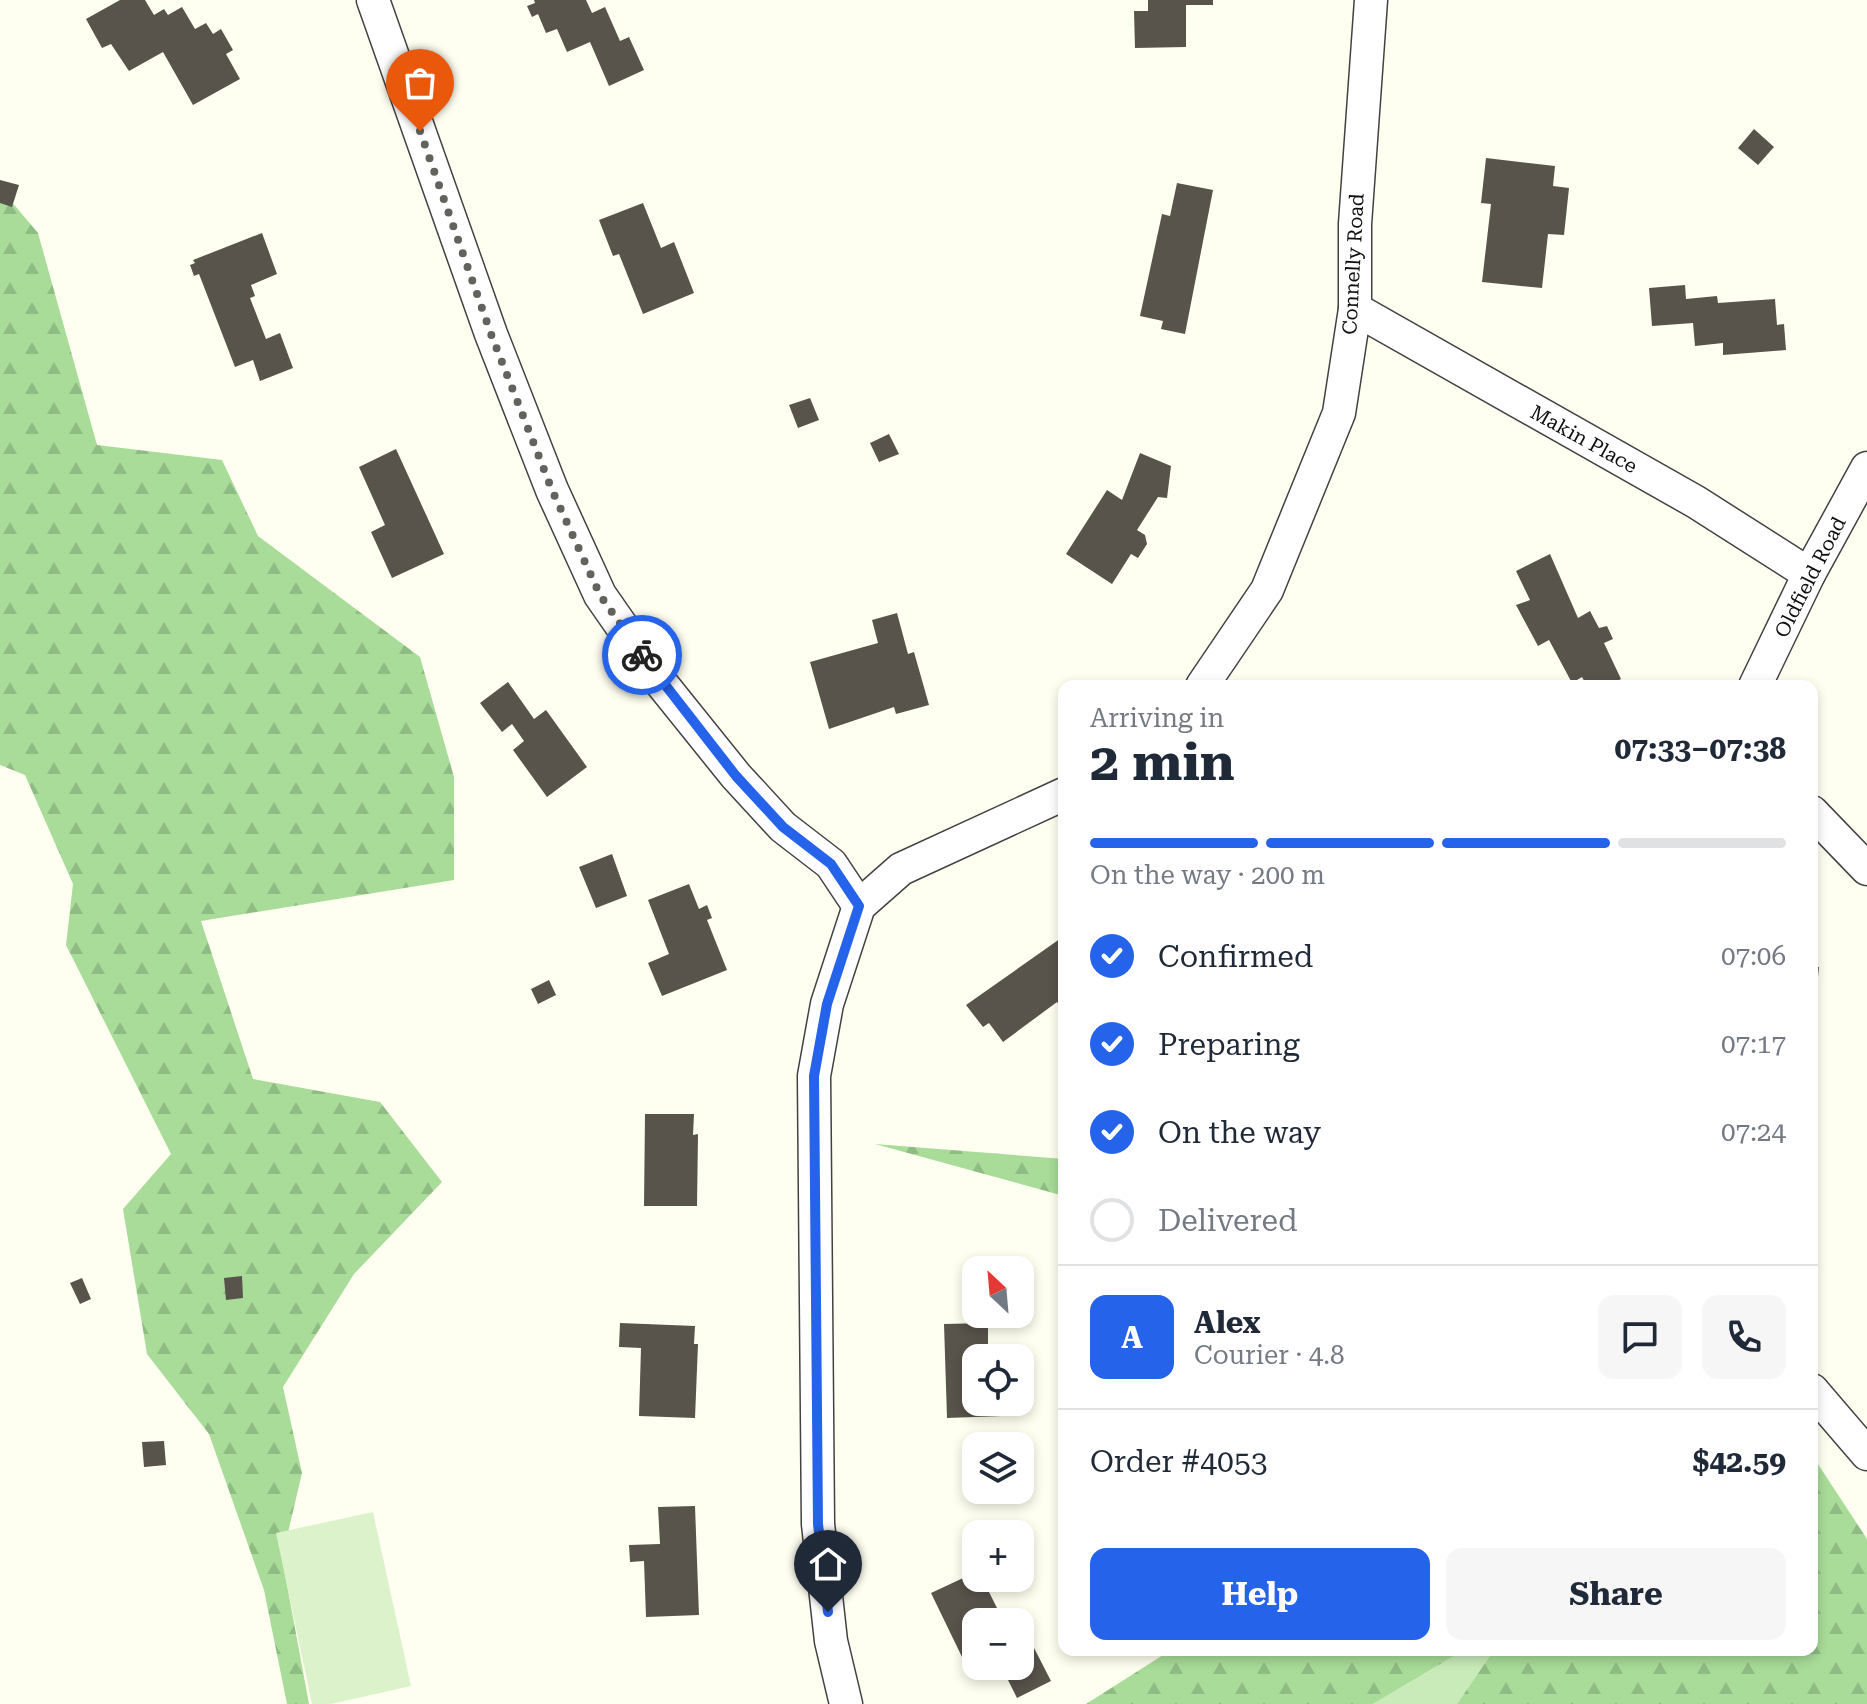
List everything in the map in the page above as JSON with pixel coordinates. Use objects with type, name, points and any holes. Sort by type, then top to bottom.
[{"type":"street","points":[[373,0],[491,334],[552,490],[600,595],[662,684],[736,776],[783,827],[831,864],[859,906]]},
{"type":"street","name":"Connelly Road","points":[[1206,680],[1267,590],[1304,507],[1339,413],[1355,309],[1355,224],[1371,0]]},
{"type":"street","name":"Makin Place","points":[[1355,309],[1696,502],[1809,574]]},
{"type":"street","name":"Oldfield Road","points":[[1758,680],[1809,574],[1867,468]]},
{"type":"street","points":[[846,1704],[831,1641],[818,1524],[814,1076],[827,1004],[859,906],[901,869],[1058,797]]},
{"type":"street","points":[[1818,818],[1867,869]]},
{"type":"street","points":[[1818,1397],[1867,1454]]},
{"type":"green space","points":[[0,188],[38,233],[97,445],[222,460],[258,536],[420,657],[454,777],[454,880],[201,921],[253,1079],[380,1102],[442,1182],[354,1274],[283,1387],[302,1473],[282,1558],[309,1704],[287,1704],[264,1590],[209,1434],[147,1354],[123,1209],[171,1154],[66,945],[73,884],[25,775],[0,765]]},
{"type":"green space","points":[[875,1144],[1058,1159],[1058,1194]]},
{"type":"green space","points":[[1818,1464],[1867,1539],[1867,1704],[1457,1704],[1490,1656],[1818,1656]]},
{"type":"green space","points":[[373,1512],[411,1686],[331,1704],[312,1704],[276,1533]]},
{"type":"green space","points":[[1162,1656],[1454,1656],[1373,1704],[1086,1704]]},
{"type":"green space","points":[[1454,1656],[1490,1656],[1457,1704],[1373,1704]]},
{"type":"building","points":[[120,0],[145,0],[154,15],[164,9],[168,15],[182,7],[195,29],[206,23],[213,34],[221,29],[233,50],[226,54],[240,79],[193,105],[163,52],[129,71],[111,44],[102,48],[86,19]]},
{"type":"building","points":[[534,0],[586,0],[592,13],[605,7],[620,41],[629,37],[644,70],[609,86],[590,42],[567,52],[557,29],[546,33],[538,14],[532,17],[527,6],[535,3]]},
{"type":"building","points":[[1148,0],[1213,0],[1213,5],[1186,5],[1186,47],[1135,48],[1134,11],[1148,11]]},
{"type":"building","points":[[1754,129],[1774,147],[1758,165],[1738,148]]},
{"type":"building","points":[[1486,158],[1555,166],[1553,186],[1569,188],[1564,235],[1548,234],[1542,288],[1482,282],[1491,204],[1481,203]]},
{"type":"building","points":[[0,180],[19,185],[12,207],[0,203]]},
{"type":"building","points":[[1177,183],[1213,190],[1185,334],[1161,329],[1163,321],[1140,316],[1162,214],[1170,216]]},
{"type":"building","points":[[643,203],[661,248],[674,242],[694,293],[643,314],[619,254],[613,256],[599,220]]},
{"type":"building","points":[[262,233],[277,274],[251,285],[255,296],[250,298],[266,339],[280,333],[293,368],[260,381],[253,360],[235,367],[199,274],[194,276],[190,265],[195,263],[193,260]]},
{"type":"building","points":[[1685,285],[1686,299],[1717,296],[1718,303],[1775,299],[1777,325],[1784,324],[1786,350],[1723,355],[1723,343],[1695,346],[1693,323],[1652,326],[1649,288]]},
{"type":"building","points":[[810,398],[819,420],[798,428],[789,405]]},
{"type":"building","points":[[889,434],[899,454],[879,462],[870,443]]},
{"type":"building","points":[[396,449],[444,554],[392,578],[371,532],[385,525],[359,467]]},
{"type":"building","points":[[1140,453],[1171,466],[1167,498],[1158,497],[1137,530],[1145,535],[1147,544],[1138,558],[1131,554],[1112,584],[1066,554],[1107,490],[1122,500]]},
{"type":"building","points":[[1550,554],[1578,618],[1590,611],[1599,628],[1607,626],[1613,639],[1604,643],[1621,679],[1584,680],[1582,677],[1570,680],[1549,640],[1538,646],[1516,605],[1530,600],[1516,571]]},
{"type":"building","points":[[897,613],[908,654],[914,652],[929,705],[896,714],[894,707],[829,729],[810,662],[878,643],[872,620]]},
{"type":"building","points":[[508,682],[534,719],[546,710],[587,767],[547,797],[513,750],[524,741],[512,724],[502,732],[480,703]]},
{"type":"building","points":[[612,854],[627,896],[596,908],[579,867]]},
{"type":"building","points":[[689,884],[699,909],[707,905],[712,918],[707,920],[727,970],[662,996],[648,963],[669,954],[648,900]]},
{"type":"building","points":[[1058,940],[1058,1003],[1003,1042],[989,1023],[983,1027],[966,1005]]},
{"type":"building","points":[[549,980],[556,995],[538,1004],[531,989]]},
{"type":"building","points":[[645,1114],[694,1114],[693,1135],[698,1134],[697,1206],[644,1206]]},
{"type":"building","points":[[242,1276],[243,1298],[226,1300],[224,1278]]},
{"type":"building","points":[[82,1278],[91,1299],[80,1304],[70,1283]]},
{"type":"building","points":[[620,1323],[695,1326],[694,1344],[698,1344],[695,1418],[639,1416],[641,1348],[619,1347]]},
{"type":"building","points":[[944,1324],[988,1328],[988,1344],[962,1344],[962,1416],[1002,1416],[947,1418]]},
{"type":"building","points":[[164,1441],[166,1465],[144,1467],[142,1442]]},
{"type":"building","points":[[695,1506],[699,1615],[646,1617],[644,1561],[630,1562],[629,1545],[660,1544],[658,1507]]},
{"type":"building","points":[[962,1579],[962,1592],[989,1592],[997,1608],[962,1608],[962,1657],[931,1593]]},
{"type":"building","points":[[1034,1648],[1051,1681],[1017,1698],[1008,1680],[1034,1680]]},
{"type":"way so far","points":[[420,131],[491,334],[552,490],[600,595],[642,655]]},
{"type":"route","points":[[642,655],[736,776],[783,827],[831,864],[859,906],[827,1004],[814,1076],[818,1524],[828,1612]]}]
